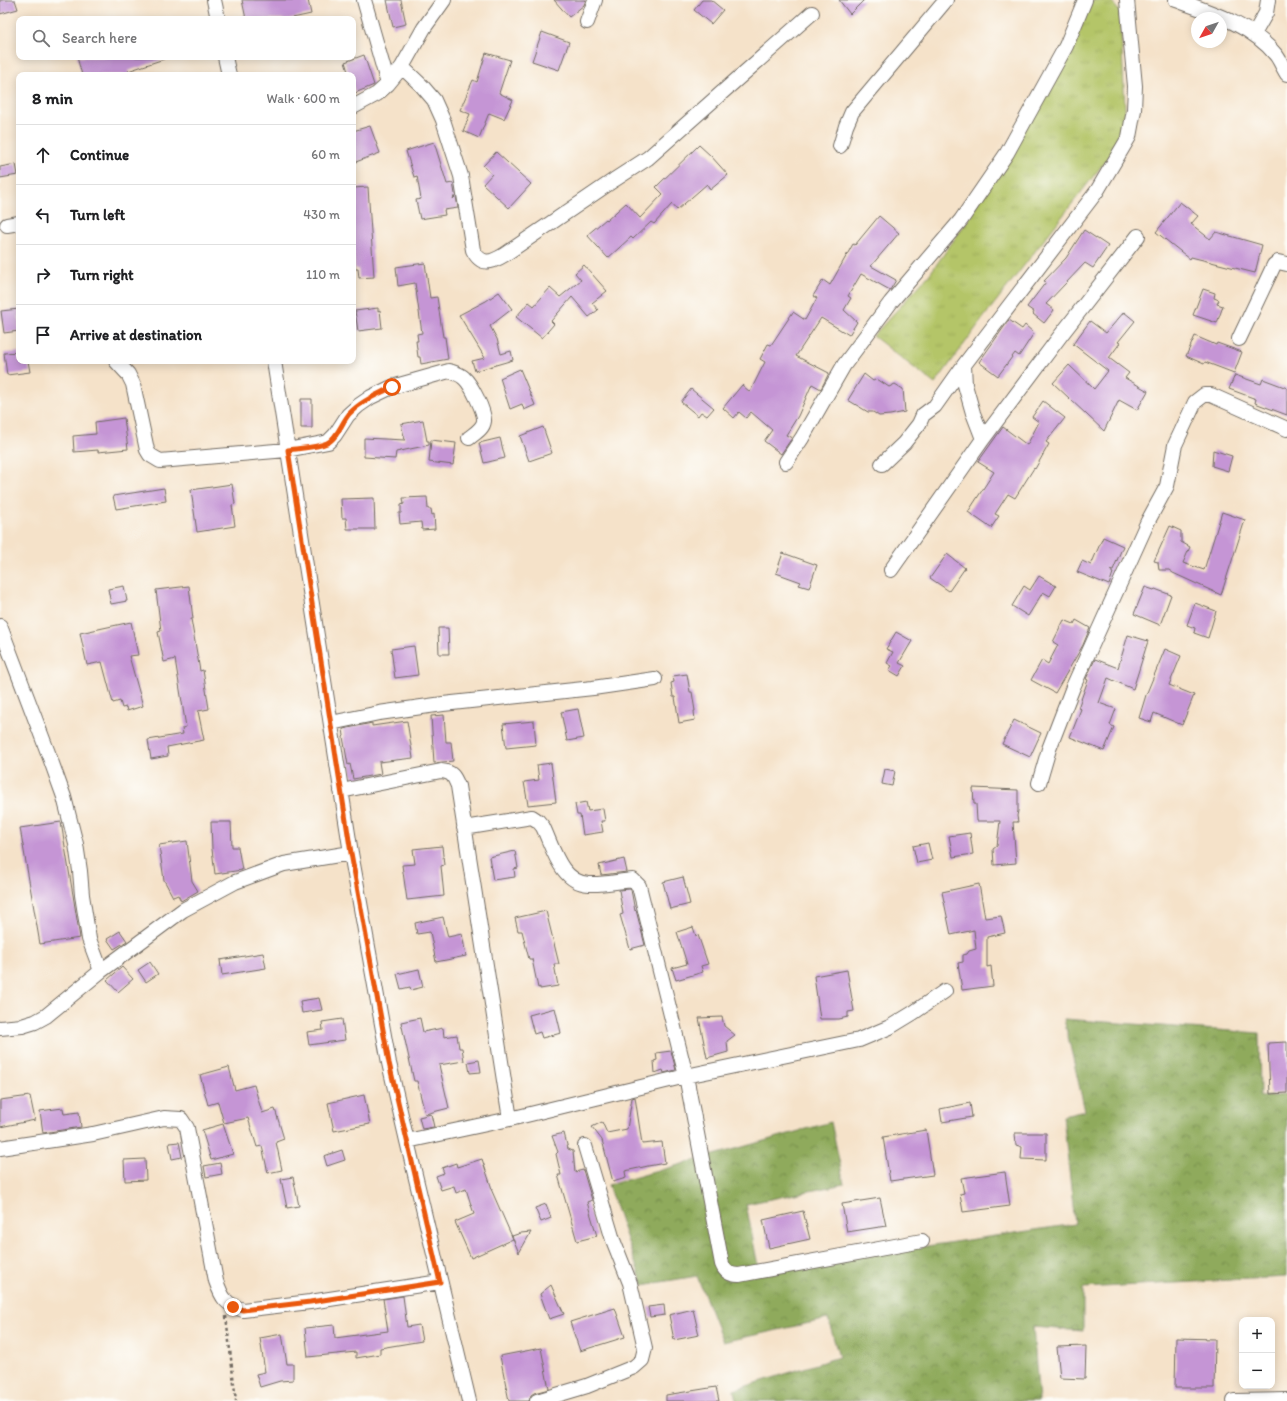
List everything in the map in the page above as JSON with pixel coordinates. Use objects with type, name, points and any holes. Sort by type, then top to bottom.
[{"type":"street","points":[[214,0],[217,16]]},
{"type":"street","points":[[364,0],[388,84]]},
{"type":"street","points":[[356,105],[377,94],[388,84],[402,67],[424,28],[444,0]]},
{"type":"street","points":[[586,22],[595,0]]},
{"type":"street","points":[[840,146],[852,112],[946,0]]},
{"type":"street","points":[[786,462],[802,438],[844,365],[892,302],[961,220],[1007,153],[1066,46],[1085,0]]},
{"type":"street","points":[[882,464],[904,443],[919,424],[923,414],[935,406],[964,365],[1097,191],[1129,137],[1134,110],[1135,86],[1127,0]]},
{"type":"street","points":[[1176,0],[1223,18],[1254,34],[1276,55],[1287,74]]},
{"type":"street","points":[[1254,34],[1266,13],[1268,0]]},
{"type":"street","points":[[402,67],[434,100],[444,120],[461,176],[473,250],[476,256],[481,260],[488,262],[504,255],[648,158],[812,14]]},
{"type":"street","points":[[226,60],[228,72]]},
{"type":"street","points":[[891,570],[983,439],[1138,236]]},
{"type":"street","points":[[1239,339],[1274,265],[1278,262],[1287,264]]},
{"type":"street","points":[[119,364],[128,374],[133,384],[147,450],[150,456],[160,461],[288,450],[328,442],[335,435],[348,414],[378,394],[392,387],[449,371],[465,378],[473,391],[482,414],[484,421],[481,429],[470,438]]},
{"type":"street","points":[[274,364],[351,853],[389,1063],[406,1141],[469,1401]]},
{"type":"street","points":[[964,365],[965,385],[973,413],[983,439]]},
{"type":"street","points":[[1039,783],[1049,749],[1074,687],[1148,521],[1167,486],[1175,445],[1195,402],[1204,396],[1211,394],[1287,429]]},
{"type":"street","points":[[0,626],[64,797],[76,844],[89,939],[101,971]]},
{"type":"street","points":[[331,723],[379,713],[443,704],[593,688],[655,679]]},
{"type":"street","points":[[341,791],[441,771],[448,772],[454,778],[458,786],[510,1119]]},
{"type":"street","points":[[464,828],[532,817],[543,827],[566,873],[577,882],[589,884],[633,880],[639,886],[686,1076],[722,1264],[727,1273],[739,1275],[922,1241]]},
{"type":"street","points":[[0,1028],[22,1026],[35,1022],[46,1016],[101,971],[183,910],[235,882],[284,864],[351,853]]},
{"type":"street","points":[[406,1141],[510,1119],[686,1076],[859,1040],[890,1027],[945,991]]},
{"type":"street","points":[[0,1148],[93,1134],[164,1118],[181,1119],[187,1128],[216,1281],[224,1300],[233,1307],[243,1310],[310,1302],[440,1282]]},
{"type":"street","points":[[537,1401],[587,1386],[634,1367],[642,1360],[645,1348],[630,1283],[613,1240],[585,1146]]},
{"type":"street","points":[[1234,1401],[1287,1400]]},
{"type":"path","points":[[224,1300],[236,1401]]},
{"type":"green space","points":[[1089,0],[1110,0],[1120,12],[1126,127],[1117,146],[984,317],[935,384],[873,336],[929,275],[968,220]]},
{"type":"green space","points":[[1064,1019],[1259,1033],[1260,1097],[1287,1095],[1287,1277],[1083,1288],[1083,1331],[1033,1327],[1039,1401],[736,1401],[734,1390],[839,1357],[828,1319],[723,1342],[697,1276],[643,1285],[608,1185],[831,1122],[844,1184],[746,1204],[759,1271],[1075,1224],[1063,1116],[1085,1111]]},
{"type":"building","points":[[0,0],[15,0],[18,9],[0,14]]},
{"type":"building","points":[[242,0],[308,0],[311,14],[302,16],[245,16]]},
{"type":"building","points":[[387,0],[401,0],[406,24],[393,27]]},
{"type":"building","points":[[554,0],[586,0],[584,5],[569,17]]},
{"type":"building","points":[[702,0],[711,0],[723,10],[711,24],[694,10]]},
{"type":"building","points":[[839,0],[864,0],[850,14]]},
{"type":"building","points":[[542,32],[569,42],[559,70],[532,61]]},
{"type":"building","points":[[486,53],[510,60],[499,93],[513,100],[504,119],[489,113],[479,138],[463,131],[470,114],[460,110],[473,80],[477,82]]},
{"type":"building","points":[[364,55],[374,85],[356,93],[356,72],[348,72],[345,62],[356,60],[356,58]]},
{"type":"building","points":[[78,60],[161,60],[128,72],[81,72]]},
{"type":"building","points":[[370,126],[380,153],[356,162],[356,130]]},
{"type":"building","points":[[434,142],[447,184],[453,183],[455,194],[453,199],[456,196],[458,208],[444,210],[445,215],[420,219],[416,200],[421,199],[417,176],[414,177],[406,151]]},
{"type":"building","points":[[699,145],[728,175],[710,190],[707,184],[677,210],[672,204],[654,224],[651,222],[633,239],[631,237],[608,258],[587,235],[626,203],[640,218],[663,194],[656,187]]},
{"type":"building","points":[[496,152],[531,184],[509,208],[483,184],[492,174],[483,166]]},
{"type":"building","points":[[16,164],[16,175],[0,178],[0,167]]},
{"type":"building","points":[[368,187],[374,277],[359,278],[358,269],[356,269],[356,188]]},
{"type":"building","points":[[1180,202],[1198,216],[1191,224],[1210,239],[1216,232],[1262,245],[1255,273],[1191,257],[1190,259],[1156,232]]},
{"type":"building","points":[[879,216],[899,233],[871,266],[896,280],[890,290],[861,274],[848,296],[851,298],[844,310],[857,322],[849,335],[821,318],[796,356],[829,373],[821,389],[812,384],[798,416],[786,435],[792,438],[781,454],[764,441],[772,430],[751,412],[746,418],[739,412],[734,418],[723,408],[742,385],[750,392],[765,362],[760,359],[768,344],[771,345],[793,312],[805,320],[817,298],[813,296],[823,280],[830,285],[853,244],[855,245]]},
{"type":"building","points":[[1084,230],[1108,246],[1093,268],[1085,263],[1046,304],[1054,310],[1044,323],[1027,307],[1046,282],[1044,281],[1066,258]]},
{"type":"building","points":[[425,263],[430,298],[437,297],[448,359],[421,364],[420,357],[418,357],[416,341],[418,341],[417,334],[422,333],[415,283],[398,286],[396,267]]},
{"type":"building","points":[[584,265],[607,291],[592,303],[598,310],[589,317],[572,297],[551,321],[554,324],[542,338],[516,317],[529,302],[534,306],[550,288],[560,297],[581,280],[575,273]]},
{"type":"building","points":[[1203,289],[1215,293],[1214,298],[1219,300],[1217,304],[1223,306],[1217,323],[1193,315]]},
{"type":"building","points":[[499,292],[512,309],[490,326],[497,339],[501,354],[511,351],[513,360],[475,371],[472,361],[485,358],[459,315],[486,301]]},
{"type":"building","points":[[378,308],[378,311],[380,310],[382,328],[358,331],[356,311]]},
{"type":"building","points":[[16,309],[16,331],[4,333],[1,311]]},
{"type":"building","points":[[1124,312],[1135,321],[1118,342],[1120,343],[1109,358],[1129,373],[1125,378],[1148,391],[1137,410],[1119,400],[1104,431],[1053,383],[1069,365],[1094,389],[1108,371],[1073,344],[1090,321],[1106,333]]},
{"type":"building","points":[[1009,320],[1022,329],[1025,325],[1034,333],[1019,356],[1015,353],[998,376],[979,362]]},
{"type":"building","points":[[1195,336],[1216,345],[1217,343],[1242,352],[1234,373],[1205,362],[1204,364],[1186,356]]},
{"type":"building","points":[[16,352],[16,364],[29,364],[30,372],[7,375],[4,353]]},
{"type":"building","points":[[520,369],[535,405],[524,410],[522,404],[510,409],[500,378]]},
{"type":"building","points":[[864,374],[873,381],[877,379],[889,387],[895,384],[903,389],[905,412],[879,416],[873,412],[868,412],[848,400]]},
{"type":"building","points":[[1235,375],[1261,384],[1263,379],[1287,388],[1287,415],[1255,403],[1256,399],[1229,389]]},
{"type":"building","points":[[691,389],[714,408],[707,416],[701,412],[698,416],[681,402]]},
{"type":"building","points":[[301,399],[312,399],[312,428],[301,428]]},
{"type":"building","points":[[1043,401],[1065,418],[1046,442],[1049,444],[1035,469],[1034,468],[1015,498],[1008,494],[995,514],[999,516],[991,528],[968,512],[994,472],[978,462],[1003,427],[1027,445],[1039,422],[1032,417]]},
{"type":"building","points":[[124,418],[128,449],[98,452],[98,450],[74,452],[73,436],[96,434],[95,422]]},
{"type":"building","points":[[423,420],[429,445],[396,452],[395,459],[364,457],[364,438],[405,440],[401,424]]},
{"type":"building","points":[[543,427],[552,453],[529,461],[520,436]]},
{"type":"building","points":[[500,438],[505,458],[484,463],[479,443]]},
{"type":"building","points":[[431,440],[456,443],[453,465],[429,462]]},
{"type":"building","points":[[1213,450],[1232,456],[1228,471],[1212,466]]},
{"type":"building","points":[[232,484],[235,504],[232,505],[235,526],[197,532],[191,490]]},
{"type":"building","points":[[164,488],[166,501],[116,509],[113,496]]},
{"type":"building","points":[[427,497],[428,509],[431,509],[432,515],[434,514],[435,529],[422,530],[421,522],[400,524],[399,513],[401,513],[401,505],[404,504],[403,498]]},
{"type":"building","points":[[374,498],[375,529],[347,529],[346,518],[342,518],[341,499]]},
{"type":"building","points":[[1222,512],[1245,520],[1221,595],[1169,570],[1159,570],[1158,562],[1154,561],[1170,526],[1181,531],[1181,542],[1190,547],[1183,563],[1204,570]]},
{"type":"building","points":[[1103,537],[1123,546],[1113,570],[1110,570],[1113,573],[1109,585],[1077,572],[1082,561],[1091,565]]},
{"type":"building","points":[[783,553],[817,565],[809,588],[799,585],[801,582],[776,573]]},
{"type":"building","points":[[947,554],[965,568],[949,591],[930,578]]},
{"type":"building","points":[[1039,576],[1056,586],[1050,596],[1043,592],[1028,616],[1012,606],[1024,586],[1030,590]]},
{"type":"building","points":[[124,586],[127,601],[111,604],[108,589]]},
{"type":"building","points":[[189,586],[193,619],[191,619],[200,671],[203,670],[209,709],[198,711],[204,740],[167,747],[168,756],[151,759],[148,740],[183,734],[182,728],[186,727],[175,659],[164,662],[158,632],[161,631],[156,590]]},
{"type":"building","points":[[1145,587],[1171,595],[1160,625],[1134,614]]},
{"type":"building","points":[[1195,603],[1216,611],[1208,638],[1194,633],[1195,628],[1187,625]]},
{"type":"building","points":[[1064,620],[1074,624],[1076,620],[1090,628],[1083,645],[1055,693],[1031,680],[1042,660],[1048,664],[1058,645],[1053,642]]},
{"type":"building","points":[[131,622],[138,655],[129,656],[143,706],[127,711],[126,707],[122,708],[120,701],[113,703],[102,662],[87,665],[80,633]]},
{"type":"building","points":[[438,628],[448,628],[449,654],[439,654]]},
{"type":"building","points":[[896,632],[912,641],[899,663],[905,666],[899,676],[889,670],[892,666],[887,663],[893,652],[886,649]]},
{"type":"building","points":[[1128,635],[1148,641],[1133,689],[1108,678],[1099,703],[1116,709],[1110,725],[1114,727],[1104,751],[1070,737],[1081,709],[1078,708],[1088,680],[1086,679],[1095,659],[1118,668]]},
{"type":"building","points":[[414,646],[418,675],[395,678],[391,649]]},
{"type":"building","points":[[1165,649],[1181,656],[1169,685],[1194,695],[1182,725],[1154,713],[1151,722],[1139,718],[1146,695]]},
{"type":"building","points":[[687,674],[690,692],[692,692],[695,720],[679,723],[671,683],[674,682],[673,676]]},
{"type":"building","points":[[578,709],[584,738],[567,741],[561,712]]},
{"type":"building","points":[[444,715],[446,742],[451,742],[453,761],[434,763],[431,716]]},
{"type":"building","points":[[1014,720],[1041,733],[1030,757],[1002,744]]},
{"type":"building","points":[[407,721],[413,758],[379,762],[381,774],[353,779],[350,764],[348,765],[343,729],[372,723],[372,726]]},
{"type":"building","points":[[534,721],[536,745],[506,748],[503,724]]},
{"type":"building","points":[[551,763],[556,802],[528,805],[524,782],[539,780],[537,765]]},
{"type":"building","points":[[885,769],[895,771],[892,786],[882,784]]},
{"type":"building","points":[[973,788],[1018,790],[1018,822],[1013,822],[1016,863],[994,865],[993,849],[997,846],[1000,821],[977,821]]},
{"type":"building","points":[[586,802],[588,811],[603,809],[605,821],[601,821],[603,832],[583,835],[580,815],[577,815],[575,804]]},
{"type":"building","points":[[61,822],[80,938],[40,944],[20,828]]},
{"type":"building","points":[[211,822],[231,822],[232,847],[238,847],[242,870],[215,874]]},
{"type":"building","points":[[970,833],[973,854],[953,857],[949,836]]},
{"type":"building","points":[[187,841],[192,881],[198,891],[181,901],[178,895],[173,897],[164,880],[159,845]]},
{"type":"building","points":[[928,843],[932,860],[917,863],[913,846]]},
{"type":"building","points":[[442,846],[444,865],[441,866],[444,896],[407,900],[402,865],[415,864],[413,849]]},
{"type":"building","points":[[515,851],[518,868],[514,869],[515,877],[493,880],[489,857]]},
{"type":"building","points":[[624,859],[627,872],[601,875],[599,865]]},
{"type":"building","points":[[683,877],[690,904],[670,909],[663,882]]},
{"type":"building","points":[[979,884],[985,918],[1001,916],[1005,933],[987,937],[987,967],[991,966],[993,986],[962,990],[958,963],[963,962],[963,955],[976,949],[974,930],[951,935],[942,892]]},
{"type":"building","points":[[630,889],[645,945],[630,949],[620,915],[623,914],[619,890]]},
{"type":"building","points":[[546,911],[559,964],[554,964],[558,986],[540,989],[540,987],[538,988],[532,959],[529,959],[522,931],[518,931],[515,918]]},
{"type":"building","points":[[443,917],[448,937],[462,934],[466,956],[436,962],[430,932],[417,934],[415,923]]},
{"type":"building","points":[[693,927],[696,936],[698,935],[708,964],[701,966],[703,972],[676,980],[672,968],[687,964],[677,932]]},
{"type":"building","points":[[120,931],[127,941],[114,949],[107,939]]},
{"type":"building","points":[[263,953],[266,968],[222,975],[220,960]]},
{"type":"building","points":[[150,962],[158,974],[146,982],[138,970]]},
{"type":"building","points":[[122,967],[133,979],[118,992],[107,980]]},
{"type":"building","points":[[419,969],[423,987],[411,990],[410,987],[401,989],[397,974]]},
{"type":"building","points":[[847,970],[854,1011],[848,1012],[848,1017],[839,1019],[820,1019],[814,976]]},
{"type":"building","points":[[319,998],[322,1010],[302,1013],[300,1001]]},
{"type":"building","points":[[555,1008],[561,1033],[542,1038],[540,1032],[534,1034],[529,1015]]},
{"type":"building","points":[[722,1017],[724,1026],[735,1035],[727,1041],[728,1052],[707,1058],[699,1018]]},
{"type":"building","points":[[420,1018],[423,1032],[443,1028],[444,1037],[457,1035],[459,1048],[462,1048],[464,1061],[439,1065],[449,1108],[425,1114],[417,1081],[414,1081],[401,1022]]},
{"type":"building","points":[[342,1019],[345,1040],[309,1045],[307,1032],[323,1030],[322,1022]]},
{"type":"building","points":[[1287,1042],[1287,1093],[1270,1094],[1268,1043]]},
{"type":"building","points":[[671,1051],[676,1070],[664,1073],[663,1070],[655,1073],[654,1061],[657,1060],[656,1053]]},
{"type":"building","points":[[479,1060],[481,1072],[470,1073],[468,1062]]},
{"type":"building","points":[[229,1067],[235,1090],[254,1085],[262,1113],[275,1109],[284,1139],[276,1142],[282,1170],[268,1173],[262,1146],[257,1147],[248,1118],[224,1123],[218,1102],[208,1105],[200,1075]]},
{"type":"building","points":[[364,1095],[370,1124],[334,1131],[328,1103]]},
{"type":"building","points":[[30,1096],[35,1120],[0,1127],[0,1100]]},
{"type":"building","points":[[635,1097],[642,1144],[662,1142],[665,1163],[625,1171],[626,1178],[613,1182],[602,1140],[592,1127],[602,1122],[607,1133],[627,1129],[632,1098]]},
{"type":"building","points":[[970,1103],[972,1117],[942,1122],[940,1109]]},
{"type":"building","points":[[63,1108],[64,1114],[79,1112],[81,1127],[43,1133],[40,1111]]},
{"type":"building","points":[[431,1114],[434,1127],[422,1129],[419,1117]]},
{"type":"building","points":[[223,1124],[233,1154],[211,1160],[202,1130]]},
{"type":"building","points":[[926,1130],[933,1175],[890,1181],[883,1137]]},
{"type":"building","points":[[564,1133],[568,1149],[573,1151],[575,1172],[583,1170],[592,1200],[587,1202],[597,1236],[577,1241],[558,1175],[561,1175],[556,1154],[558,1152],[552,1136]]},
{"type":"building","points":[[1015,1133],[1046,1133],[1046,1160],[1021,1159],[1022,1147],[1016,1145]]},
{"type":"building","points":[[179,1142],[182,1157],[172,1159],[169,1143]]},
{"type":"building","points":[[342,1150],[345,1160],[327,1166],[324,1156]]},
{"type":"building","points":[[145,1159],[146,1180],[125,1181],[124,1160]]},
{"type":"building","points":[[482,1159],[491,1189],[513,1239],[471,1258],[455,1222],[474,1214],[466,1189],[456,1193],[454,1186],[441,1190],[436,1176],[444,1173],[442,1168],[456,1163],[457,1167]]},
{"type":"building","points":[[220,1163],[222,1174],[206,1177],[204,1166]]},
{"type":"building","points":[[1005,1172],[1010,1206],[963,1212],[960,1194],[964,1193],[961,1178]]},
{"type":"building","points":[[293,1177],[299,1206],[287,1208],[281,1179]]},
{"type":"building","points":[[880,1198],[886,1226],[847,1232],[842,1204]]},
{"type":"building","points":[[546,1204],[551,1218],[541,1222],[535,1208]]},
{"type":"building","points":[[803,1211],[810,1239],[769,1248],[763,1220]]},
{"type":"building","points":[[531,1232],[519,1253],[512,1236]]},
{"type":"building","points":[[551,1285],[564,1314],[549,1319],[540,1294]]},
{"type":"building","points":[[403,1296],[407,1327],[419,1325],[422,1341],[380,1348],[380,1354],[356,1358],[356,1352],[308,1357],[305,1328],[334,1325],[335,1338],[388,1331],[383,1299]]},
{"type":"building","points":[[664,1305],[665,1315],[650,1317],[648,1307]]},
{"type":"building","points":[[615,1308],[625,1337],[580,1351],[570,1322]]},
{"type":"building","points":[[693,1309],[699,1335],[674,1340],[669,1315]]},
{"type":"building","points":[[282,1334],[287,1364],[293,1364],[293,1380],[280,1381],[260,1387],[256,1374],[265,1372],[260,1338]]},
{"type":"building","points":[[1176,1338],[1215,1339],[1214,1388],[1175,1388]]},
{"type":"building","points":[[1086,1346],[1085,1379],[1060,1378],[1057,1347]]},
{"type":"building","points":[[541,1348],[549,1389],[534,1393],[531,1395],[529,1401],[509,1401],[500,1356]]},
{"type":"building","points":[[716,1387],[719,1401],[666,1401],[666,1395]]},
{"type":"route","points":[[233,1307],[243,1310],[310,1302],[440,1282],[389,1063],[351,853],[288,450],[328,442],[335,435],[348,414],[371,398],[392,387]]}]
